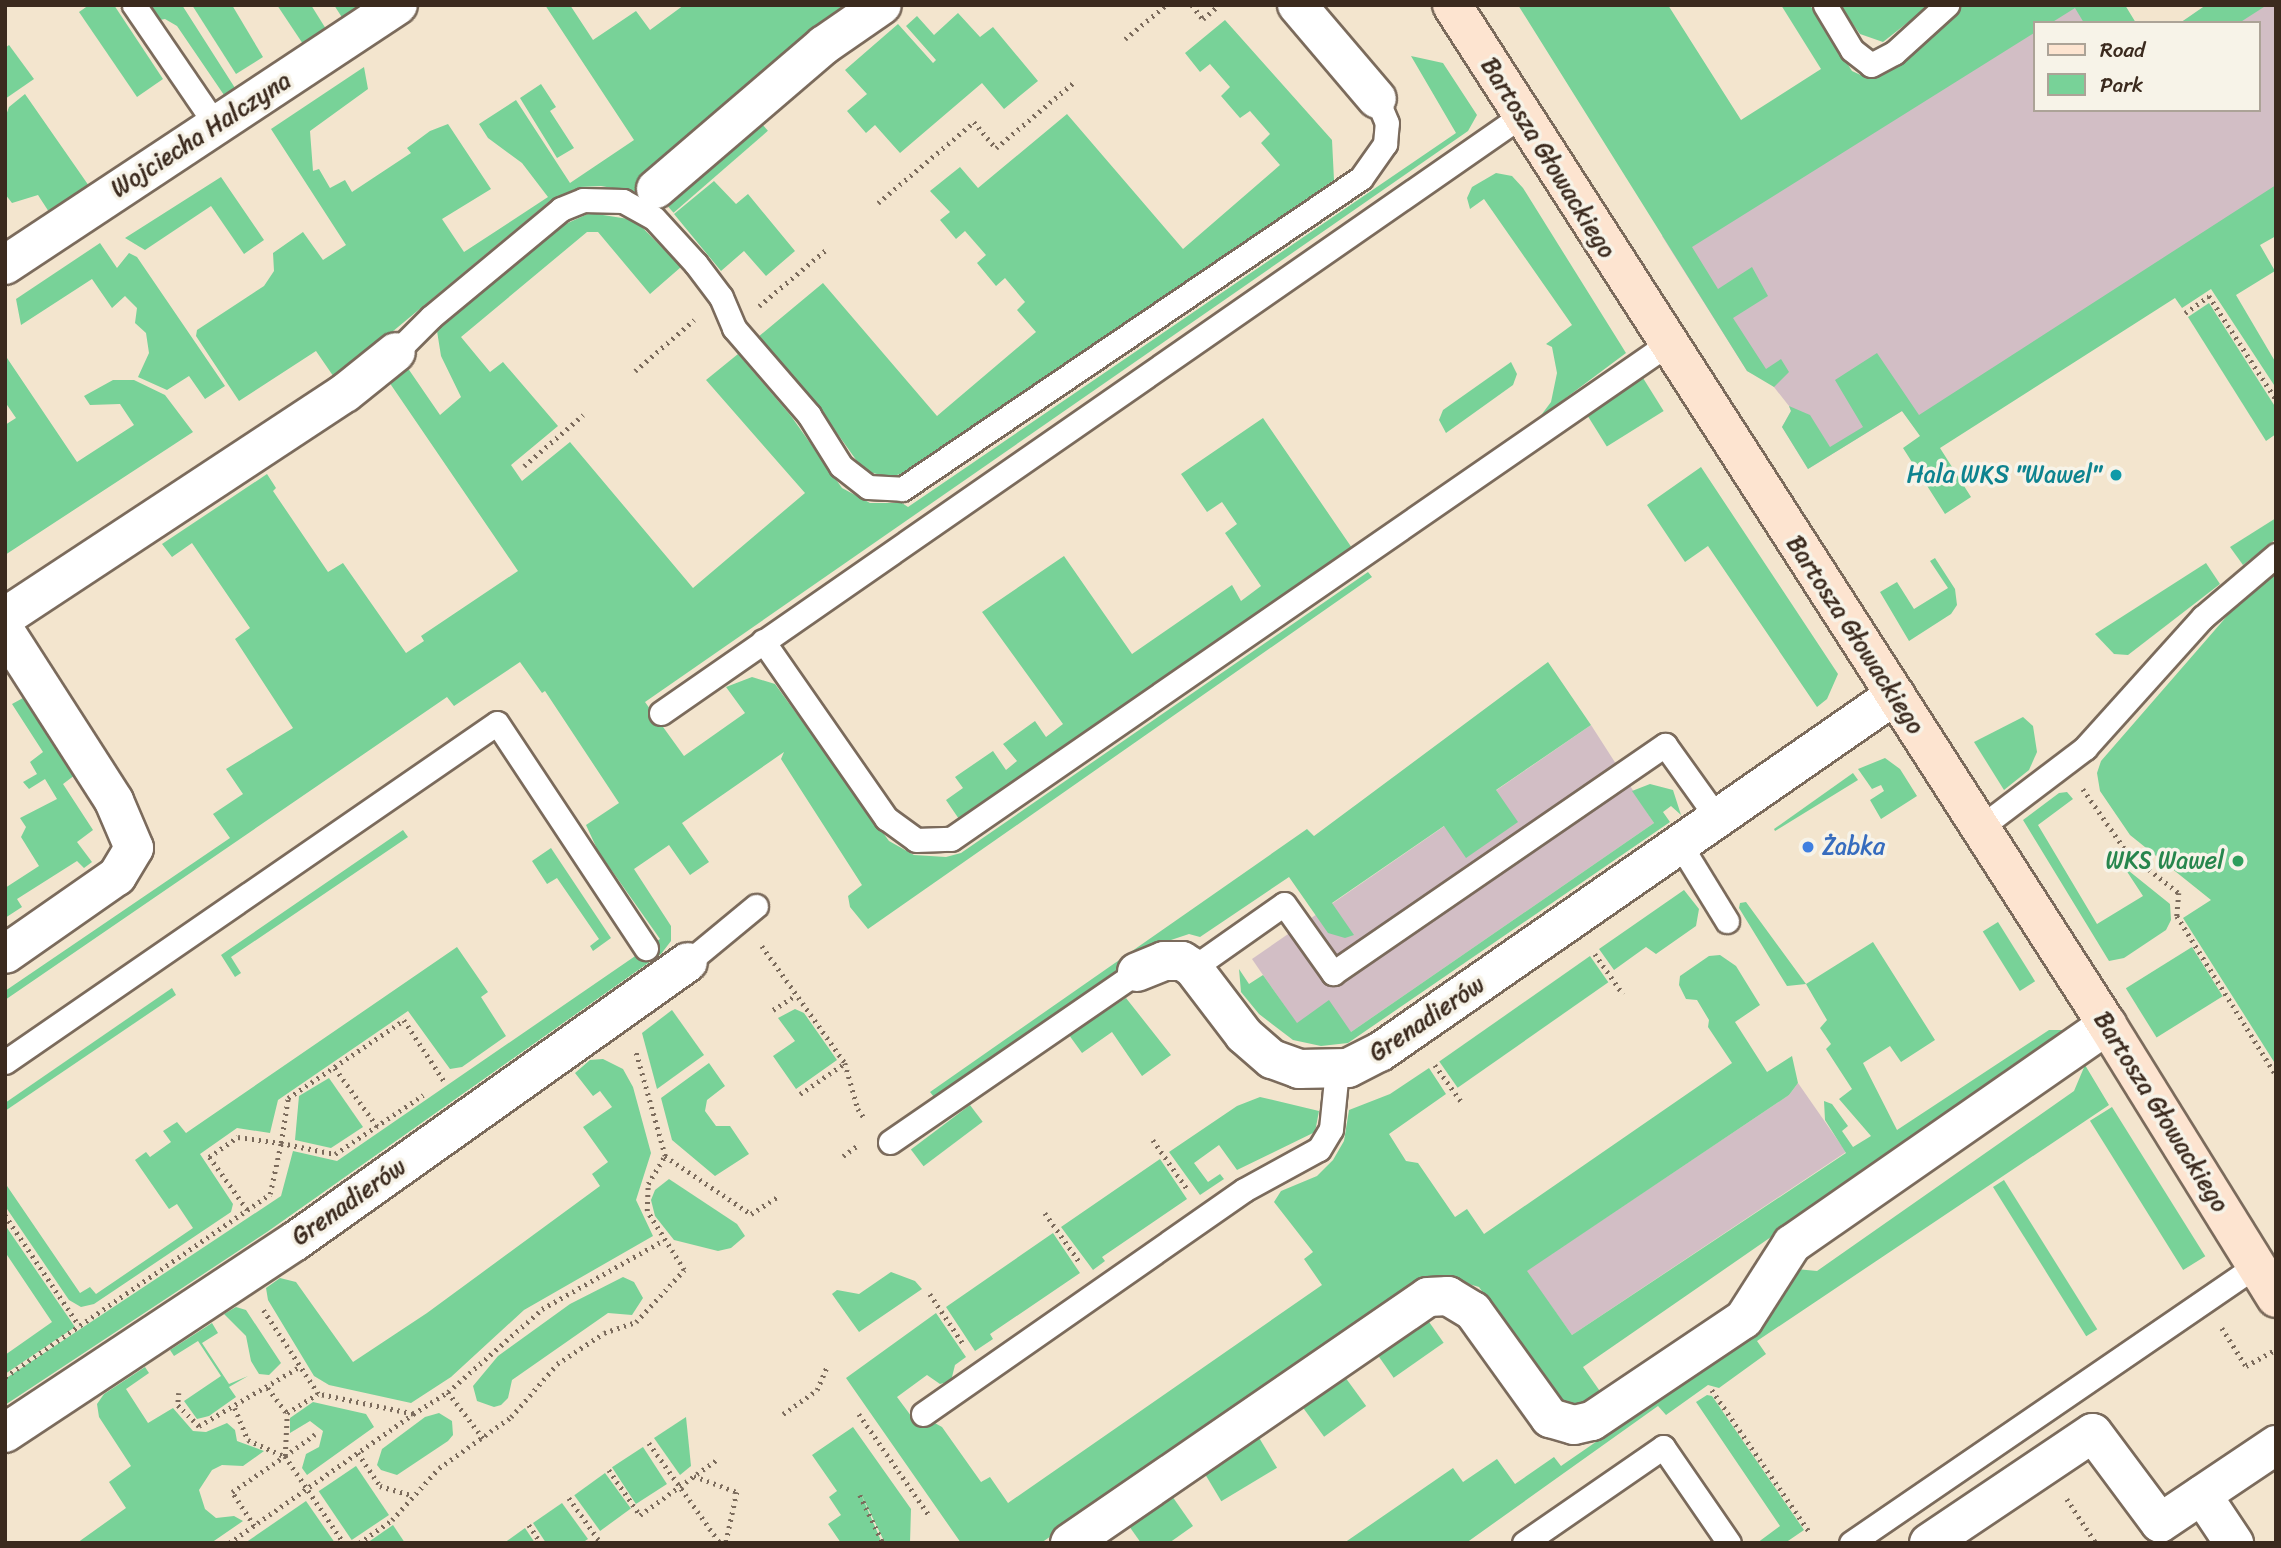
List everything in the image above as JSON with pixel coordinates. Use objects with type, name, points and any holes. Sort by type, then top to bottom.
[{"type":"street","name":"Wojciecha Halczyna","points":[[5,265],[398,5]]},
{"type":"street","points":[[656,190],[814,53],[882,5]]},
{"type":"street","points":[[1297,5],[1377,99]]},
{"type":"street","name":"Bartosza Głowackiego","points":[[1452,5],[1667,345],[1981,827],[2276,1298]]},
{"type":"street","points":[[5,617],[345,393],[396,352]]},
{"type":"street","points":[[5,631],[124,819],[134,848],[127,866],[5,954]]},
{"type":"street","name":"Grenadierów","points":[[1193,968],[1244,1035],[1272,1059],[1299,1069],[1337,1070],[1380,1052],[1681,846],[1895,695]]},
{"type":"street","points":[[1137,972],[1173,960],[1193,968]]},
{"type":"street","name":"Grenadierów","points":[[5,1433],[293,1242],[688,962]]},
{"type":"street","points":[[1070,1543],[1428,1297],[1447,1296],[1473,1311],[1550,1418],[1574,1425],[1592,1421],[1744,1319],[1792,1244],[2107,1025]]},
{"type":"street","points":[[1929,1543],[2093,1433],[2160,1523],[2276,1445]]},
{"type":"street","points":[[2202,1495],[2234,1543]]},
{"type":"lane","points":[[134,5],[216,125]]},
{"type":"lane","points":[[1825,5],[1852,50],[1871,65],[1894,53],[1947,5]]},
{"type":"lane","points":[[396,352],[431,317],[550,217],[583,200],[623,201],[646,211],[670,233],[721,297],[734,328],[803,408],[854,480],[868,487],[902,489],[1361,178],[1385,144],[1387,123],[1377,99]]},
{"type":"lane","points":[[661,713],[1521,116]]},
{"type":"lane","points":[[763,641],[886,818],[916,840],[951,839],[1667,345]]},
{"type":"lane","points":[[1981,827],[2067,765],[2203,617],[2276,555]]},
{"type":"lane","points":[[5,1062],[498,723],[646,948]]},
{"type":"lane","points":[[1193,968],[1284,904],[1333,973],[1665,745],[1718,819]]},
{"type":"lane","points":[[1681,846],[1727,921]]},
{"type":"lane","points":[[688,962],[756,906]]},
{"type":"lane","points":[[890,1142],[1137,972]]},
{"type":"lane","points":[[923,1414],[1244,1190],[1319,1149],[1331,1129],[1337,1070]]},
{"type":"lane","points":[[1851,1543],[2256,1266]]},
{"type":"lane","points":[[1524,1543],[1663,1447],[1729,1543]]},
{"type":"path","points":[[1125,38],[1166,5]]},
{"type":"path","points":[[1192,5],[1203,19],[1219,5]]},
{"type":"path","points":[[878,203],[974,122],[996,148],[1073,83]]},
{"type":"path","points":[[734,328],[828,248]]},
{"type":"path","points":[[2185,313],[2209,296],[2276,398]]},
{"type":"path","points":[[635,371],[721,297]]},
{"type":"path","points":[[524,466],[583,415]]},
{"type":"path","points":[[2067,765],[2119,844],[2179,893],[2177,916],[2276,1075]]},
{"type":"path","points":[[757,939],[845,1063],[858,1109],[881,1141],[890,1142]]},
{"type":"path","points":[[1597,957],[1623,993]]},
{"type":"path","points":[[773,1010],[796,995]]},
{"type":"path","points":[[5,1377],[270,1194],[288,1098],[404,1020],[444,1081]]},
{"type":"path","points":[[632,1040],[665,1156],[751,1214],[779,1196]]},
{"type":"path","points":[[800,1094],[845,1063]]},
{"type":"path","points":[[1436,1067],[1463,1104]]},
{"type":"path","points":[[335,1068],[377,1126]]},
{"type":"path","points":[[247,1210],[209,1157],[238,1137],[335,1154],[453,1076]]},
{"type":"path","points":[[1153,1140],[1191,1195]]},
{"type":"path","points":[[359,1543],[391,1520],[411,1495],[523,1406],[557,1364],[648,1311],[684,1270],[662,1241],[645,1199],[665,1156]]},
{"type":"path","points":[[1045,1213],[1085,1269]]},
{"type":"path","points":[[5,1216],[79,1325]]},
{"type":"path","points":[[229,1543],[448,1392],[542,1310],[662,1241]]},
{"type":"path","points":[[930,1294],[968,1351]]},
{"type":"path","points":[[259,1302],[318,1394],[413,1414]]},
{"type":"path","points":[[2228,1318],[2220,1324],[2246,1366],[2273,1351]]},
{"type":"path","points":[[179,1393],[178,1405],[199,1426],[235,1408],[299,1367]]},
{"type":"path","points":[[783,1414],[817,1390],[827,1367]]},
{"type":"path","points":[[268,1388],[287,1413],[285,1456]]},
{"type":"path","points":[[1708,1389],[1716,1392],[1809,1531]]},
{"type":"path","points":[[448,1392],[483,1438]]},
{"type":"path","points":[[287,1413],[318,1394]]},
{"type":"path","points":[[235,1408],[248,1440],[285,1456],[344,1543]]},
{"type":"path","points":[[859,1414],[929,1515]]},
{"type":"path","points":[[254,1526],[232,1492],[315,1434]]},
{"type":"path","points":[[649,1443],[720,1543]]},
{"type":"path","points":[[358,1453],[380,1486],[411,1495]]},
{"type":"path","points":[[609,1470],[640,1515],[719,1458]]},
{"type":"path","points":[[694,1476],[737,1492],[726,1543]]},
{"type":"path","points":[[860,1495],[883,1543]]},
{"type":"path","points":[[569,1498],[601,1543]]},
{"type":"path","points":[[529,1525],[541,1543]]},
{"type":"shaded area","points":[[2032,5],[2077,5],[2087,21],[2032,21],[2032,112],[2260,112],[2260,21],[2183,21],[2207,5],[2276,5],[2276,195],[1914,427],[1902,411],[1808,469],[1782,427],[1791,411],[1789,406],[1770,382],[1747,371],[1662,236]]},
{"type":"shaded area","points":[[1591,725],[1654,823],[1351,1032],[1297,1024],[1252,959]]},
{"type":"shaded area","points":[[1798,1083],[1846,1152],[1572,1335],[1526,1271],[1789,1095]]},
{"type":"green space","points":[[89,5],[114,5],[163,79],[137,97],[79,12]]},
{"type":"green space","points":[[142,5],[182,5],[235,88],[224,95],[177,26],[165,19],[154,21]]},
{"type":"green space","points":[[192,5],[232,5],[263,57],[236,74]]},
{"type":"green space","points":[[277,5],[311,5],[326,29],[303,44]]},
{"type":"green space","points":[[334,5],[363,5],[343,19]]},
{"type":"green space","points":[[545,5],[570,5],[593,40],[636,11],[650,30],[684,5],[847,5],[810,30],[640,175],[641,193],[601,186],[580,187],[551,200],[386,337],[338,383],[316,351],[239,401],[196,336],[197,330],[264,286],[274,271],[273,253],[303,232],[323,260],[346,245],[271,129],[364,67],[368,89],[310,131],[313,171],[319,169],[330,188],[345,180],[352,192],[411,153],[407,148],[430,131],[448,124],[491,189],[442,219],[464,252],[548,197],[522,163],[488,138],[479,124],[516,100],[570,183],[634,140]]},
{"type":"green space","points":[[1518,5],[1668,5],[1741,120],[1821,69],[1781,5],[1810,5],[1852,71],[1867,78],[1890,70],[1962,5],[2125,5],[2135,21],[2083,21],[2075,8],[2054,21],[2032,21],[2032,34],[1692,247],[1718,289],[1752,267],[1768,296],[1733,318],[1766,369],[1781,359],[1789,372],[1774,387],[1747,371]]},
{"type":"green space","points":[[1839,5],[1930,5],[1883,42],[1860,34]]},
{"type":"green space","points":[[2206,5],[2267,5],[2242,21],[2183,21]]},
{"type":"green space","points":[[958,13],[980,37],[993,27],[1038,81],[1004,109],[982,83],[900,153],[875,125],[866,133],[847,111],[867,94],[845,70],[898,24],[933,63],[936,60],[906,26],[917,16],[934,35]]},
{"type":"green space","points":[[1225,20],[1332,140],[1334,180],[907,472],[890,477],[864,471],[822,412],[758,337],[823,283],[937,416],[1036,332],[1017,310],[1025,302],[1005,278],[996,286],[977,263],[986,255],[965,231],[956,239],[940,220],[950,212],[930,191],[960,167],[978,188],[1067,114],[1183,249],[1280,165],[1261,143],[1270,134],[1250,111],[1240,118],[1221,96],[1230,87],[1210,64],[1200,72],[1185,53]]},
{"type":"green space","points":[[9,45],[34,79],[5,99],[5,48]]},
{"type":"green space","points":[[1411,56],[1443,63],[1477,115],[1468,131],[645,702],[684,756],[745,713],[726,687],[752,677],[775,684],[889,841],[914,855],[946,857],[961,853],[1368,572],[1372,577],[868,929],[850,907],[848,896],[862,885],[781,759],[784,752],[682,823],[709,862],[690,875],[669,845],[634,869],[671,926],[671,941],[661,954],[267,1232],[5,1405],[5,1379],[281,1196],[293,1151],[337,1161],[660,939],[598,851],[586,825],[619,803],[545,691],[542,693],[520,662],[454,706],[447,697],[5,1000],[5,991],[230,838],[213,814],[243,794],[226,769],[293,728],[235,639],[250,628],[192,543],[172,557],[162,544],[267,474],[276,488],[273,491],[328,572],[343,563],[406,653],[424,641],[421,636],[518,571],[387,379],[405,364],[440,415],[461,397],[441,356],[437,331],[561,226],[590,213],[635,220],[681,267],[650,294],[598,232],[587,232],[461,337],[490,372],[503,362],[558,426],[511,465],[522,481],[570,442],[693,588],[805,493],[706,380],[738,354],[791,416],[842,488],[870,503],[902,503],[908,507],[1456,133]]},
{"type":"green space","points":[[541,84],[556,107],[550,111],[574,148],[557,158],[520,98]]},
{"type":"green space","points":[[25,94],[89,186],[49,212],[38,195],[12,203],[5,194],[5,118],[9,107]]},
{"type":"green space","points":[[762,124],[768,131],[674,213],[668,206]]},
{"type":"green space","points":[[1496,173],[1512,176],[1523,188],[1626,353],[1539,418],[1551,402],[1557,373],[1552,347],[1546,344],[1572,325],[1484,199],[1470,209],[1467,198],[1472,187]]},
{"type":"green space","points":[[221,177],[264,240],[244,254],[211,206],[145,250],[125,238]]},
{"type":"green space","points":[[714,181],[736,204],[748,194],[795,251],[766,276],[744,251],[721,271],[674,214]]},
{"type":"green space","points":[[2276,185],[2276,236],[2260,245],[2275,271],[2236,295],[2276,363],[2276,388],[2211,289],[2182,308],[2175,298],[1940,448],[1971,497],[1945,514],[1903,448],[1920,436],[1902,411],[1808,469],[1782,427],[1791,411],[1789,406],[1810,415],[1830,447],[1863,427],[1835,380],[1877,353],[1919,415]]},
{"type":"green space","points":[[100,243],[117,268],[129,253],[137,257],[225,386],[205,399],[189,376],[167,390],[138,377],[149,353],[146,333],[135,323],[137,308],[125,296],[112,308],[92,279],[21,325],[16,299]]},
{"type":"green space","points":[[2209,303],[2276,408],[2276,434],[2266,441],[2188,317]]},
{"type":"green space","points":[[5,355],[77,462],[134,425],[120,404],[90,405],[84,396],[113,380],[134,380],[165,395],[193,432],[5,555],[5,425],[16,418],[5,402]]},
{"type":"green space","points":[[1511,362],[1517,374],[1513,385],[1446,433],[1439,420],[1443,410]]},
{"type":"green space","points":[[1643,378],[1664,411],[1607,447],[1586,414]]},
{"type":"green space","points":[[1263,418],[1352,548],[961,822],[946,800],[963,788],[955,777],[993,751],[1006,770],[1017,761],[1003,744],[1035,721],[1046,737],[1063,724],[982,612],[1064,556],[1132,654],[1232,585],[1241,601],[1261,586],[1225,533],[1237,524],[1222,502],[1207,512],[1181,474]]},
{"type":"green space","points":[[1701,467],[1838,674],[1827,699],[1817,707],[1708,546],[1685,562],[1647,505]]},
{"type":"green space","points":[[2276,518],[2276,539],[2243,565],[2230,547]]},
{"type":"green space","points":[[1935,558],[1955,589],[1957,605],[1951,614],[1909,641],[1880,592],[1897,582],[1914,609],[1948,588],[1930,561]]},
{"type":"green space","points":[[2206,563],[2220,584],[2128,655],[2114,654],[2095,634]]},
{"type":"green space","points":[[2276,574],[2276,1065],[2183,918],[2211,900],[2130,835],[2100,791],[2097,773],[2101,761],[2234,608]]},
{"type":"green space","points":[[1548,662],[1591,725],[1496,790],[1518,822],[1466,858],[1444,826],[1332,903],[1354,935],[1345,938],[1328,933],[1289,877],[1200,937],[1189,934],[1150,947],[934,1097],[930,1092],[1307,829],[1314,836]]},
{"type":"green space","points":[[23,698],[75,775],[63,784],[93,830],[77,842],[92,862],[84,868],[77,861],[17,899],[22,907],[5,918],[5,888],[39,866],[21,837],[26,827],[20,818],[57,799],[45,779],[29,789],[23,782],[37,774],[30,762],[43,752],[12,704]]},
{"type":"green space","points":[[2023,717],[2033,726],[2037,752],[2029,770],[2004,790],[1974,742]]},
{"type":"green space","points":[[1885,758],[1900,769],[1917,796],[1881,819],[1870,800],[1884,791],[1881,785],[1872,789],[1858,769]]},
{"type":"green space","points":[[1853,773],[1858,780],[1775,831],[1774,829]]},
{"type":"green space","points":[[1650,784],[1673,790],[1681,815],[1671,806],[1663,812],[1670,822],[1348,1043],[1321,1046],[1293,1040],[1259,1014],[1241,992],[1239,969],[1249,984],[1263,975],[1297,1023],[1329,1000],[1351,1032],[1654,823],[1632,791]]},
{"type":"green space","points":[[2067,792],[2073,799],[2038,825],[2097,924],[2143,896],[2124,867],[2170,904],[2171,920],[2166,930],[2124,958],[2109,961],[2023,820],[2059,793]]},
{"type":"green space","points":[[403,830],[408,837],[231,957],[241,973],[235,977],[221,955]]},
{"type":"green space","points":[[551,848],[611,938],[593,951],[590,946],[599,939],[557,878],[547,884],[532,861]]},
{"type":"green space","points":[[1684,890],[1699,909],[1696,926],[1656,954],[1646,947],[1614,970],[1599,949]]},
{"type":"green space","points":[[1746,902],[1806,984],[1787,986],[1739,908],[1740,903]]},
{"type":"green space","points":[[1998,922],[2035,981],[2020,991],[1983,932]]},
{"type":"green space","points":[[1873,942],[1935,1040],[1901,1062],[1890,1046],[1863,1063],[1897,1130],[2049,1030],[2064,1030],[2005,1070],[2007,1074],[1583,1367],[1604,1397],[1576,1408],[1559,1403],[1479,1287],[1455,1280],[1403,1292],[1041,1543],[961,1543],[846,1378],[936,1313],[966,1357],[955,1365],[951,1381],[940,1384],[927,1375],[897,1397],[920,1428],[933,1422],[942,1427],[981,1482],[990,1477],[1008,1503],[1322,1285],[1304,1259],[1313,1252],[1274,1202],[1281,1191],[1317,1176],[1333,1160],[1344,1141],[1349,1110],[1390,1094],[1429,1068],[1446,1094],[1389,1134],[1406,1161],[1418,1163],[1455,1217],[1467,1209],[1484,1234],[1732,1063],[1708,1027],[1709,1020],[1697,1000],[1686,999],[1679,985],[1680,976],[1709,956],[1720,955],[1736,966],[1760,1005],[1735,1022],[1767,1072],[1792,1056],[1798,1083],[1789,1095],[1527,1271],[1572,1335],[1846,1153],[1825,1120],[1824,1101],[1832,1104],[1848,1126],[1842,1131],[1853,1147],[1871,1136],[1839,1099],[1852,1089],[1826,1049],[1831,1044],[1820,1028],[1827,1020],[1806,984]]},
{"type":"green space","points":[[457,947],[488,992],[481,997],[506,1036],[462,1067],[450,1069],[408,1011],[278,1100],[270,1133],[237,1128],[200,1154],[233,1204],[231,1212],[94,1304],[81,1307],[69,1300],[5,1206],[5,1183],[80,1293],[90,1287],[96,1294],[193,1228],[177,1204],[169,1209],[135,1160],[146,1152],[150,1157],[171,1142],[163,1131],[177,1122],[186,1133]]},
{"type":"green space","points":[[2192,947],[2223,996],[2157,1038],[2126,988]]},
{"type":"green space","points":[[1590,956],[1608,982],[1458,1088],[1439,1062]]},
{"type":"green space","points":[[172,988],[176,995],[5,1111],[5,1103]]},
{"type":"green space","points":[[1126,998],[1171,1055],[1142,1076],[1112,1032],[1082,1053],[1069,1035]]},
{"type":"green space","points":[[795,1009],[804,1013],[837,1060],[796,1089],[773,1056],[795,1041],[778,1018]]},
{"type":"green space","points":[[672,1010],[704,1055],[657,1089],[642,1033]]},
{"type":"green space","points":[[603,1059],[623,1069],[633,1087],[651,1153],[636,1200],[653,1236],[524,1310],[451,1377],[411,1403],[329,1385],[314,1376],[268,1300],[266,1288],[280,1278],[296,1282],[353,1362],[427,1313],[600,1186],[592,1174],[608,1162],[583,1127],[612,1107],[600,1091],[593,1096],[575,1073],[590,1060]]},
{"type":"green space","points":[[709,1063],[725,1086],[707,1100],[705,1111],[716,1126],[730,1126],[749,1154],[715,1176],[672,1140],[661,1098]]},
{"type":"green space","points":[[2085,1065],[2109,1105],[1757,1341],[1766,1354],[1719,1388],[1708,1385],[1666,1415],[1658,1406],[1466,1543],[1344,1543],[1453,1468],[1463,1482],[1497,1459],[1515,1484],[1554,1457],[1561,1466],[1754,1333],[1769,1318],[1796,1269],[1817,1271],[2074,1091]]},
{"type":"green space","points":[[329,1078],[363,1127],[331,1148],[295,1140],[299,1096]]},
{"type":"green space","points":[[1260,1097],[1319,1111],[1315,1132],[1237,1170],[1219,1145],[1194,1163],[1208,1182],[1220,1174],[1224,1179],[1200,1195],[1169,1152],[1237,1106]]},
{"type":"green space","points":[[970,1105],[983,1122],[924,1166],[911,1150]]},
{"type":"green space","points":[[2112,1107],[2205,1256],[2183,1270],[2090,1121]]},
{"type":"green space","points":[[1160,1159],[1187,1199],[1102,1257],[1105,1261],[1093,1270],[1061,1227]]},
{"type":"green space","points":[[669,1179],[737,1224],[745,1236],[731,1248],[718,1251],[674,1240],[655,1216],[651,1200],[655,1190]]},
{"type":"green space","points":[[2004,1180],[2097,1329],[2086,1336],[1993,1187]]},
{"type":"green space","points":[[5,1225],[75,1327],[5,1374],[5,1355],[52,1322],[5,1252]]},
{"type":"green space","points":[[1053,1233],[1080,1273],[990,1334],[993,1339],[975,1351],[946,1307]]},
{"type":"green space","points":[[891,1272],[915,1281],[922,1289],[859,1332],[832,1294],[837,1290],[859,1294]]},
{"type":"green space","points":[[623,1277],[634,1282],[643,1298],[632,1315],[608,1313],[512,1380],[508,1398],[501,1405],[494,1407],[477,1401],[473,1386],[498,1356],[570,1304]]},
{"type":"green space","points":[[236,1307],[246,1310],[281,1363],[269,1375],[259,1374],[251,1361],[246,1336],[224,1314]]},
{"type":"green space","points":[[1427,1319],[1444,1343],[1394,1378],[1377,1354]]},
{"type":"green space","points":[[212,1323],[218,1333],[202,1343],[229,1384],[248,1376],[229,1387],[236,1397],[209,1416],[197,1419],[184,1401],[221,1376],[198,1341],[174,1356],[170,1350]]},
{"type":"green space","points":[[145,1367],[149,1373],[126,1389],[148,1423],[173,1408],[193,1431],[206,1432],[227,1423],[235,1430],[237,1441],[264,1451],[243,1466],[222,1465],[212,1470],[199,1490],[205,1509],[216,1518],[234,1516],[243,1521],[211,1543],[77,1543],[126,1508],[109,1482],[131,1466],[99,1417],[97,1404],[104,1394]]},
{"type":"green space","points":[[1345,1377],[1366,1406],[1324,1437],[1303,1408]]},
{"type":"green space","points":[[1707,1395],[1712,1396],[1804,1530],[1785,1543],[1757,1543],[1780,1526],[1696,1402]]},
{"type":"green space","points":[[313,1402],[366,1414],[374,1427],[307,1475],[302,1468],[306,1454],[319,1447],[323,1431],[310,1421],[290,1433],[290,1418]]},
{"type":"green space","points":[[439,1413],[452,1421],[453,1435],[448,1441],[397,1475],[381,1470],[377,1465],[382,1449],[425,1417]]},
{"type":"green space","points":[[686,1417],[691,1466],[680,1475],[654,1438]]},
{"type":"green space","points":[[853,1427],[911,1509],[910,1543],[885,1543],[861,1494],[882,1543],[841,1543],[828,1524],[841,1515],[829,1497],[837,1491],[812,1455]]},
{"type":"green space","points":[[1258,1436],[1277,1468],[1221,1501],[1202,1469]]},
{"type":"green space","points":[[643,1447],[667,1484],[636,1504],[612,1467]]},
{"type":"green space","points":[[356,1466],[389,1515],[352,1540],[319,1491]]},
{"type":"green space","points":[[605,1473],[631,1509],[600,1531],[574,1495]]},
{"type":"green space","points":[[1172,1496],[1193,1526],[1169,1543],[1141,1543],[1129,1526]]},
{"type":"green space","points":[[306,1501],[335,1543],[245,1543]]},
{"type":"green space","points":[[562,1503],[588,1539],[582,1543],[546,1543],[533,1523]]},
{"type":"green space","points":[[393,1525],[405,1543],[367,1543]]},
{"type":"green space","points":[[525,1528],[535,1543],[504,1543]]},
{"type":"place","name":"Hala WKS \"Wawel\"","points":[[2116,475]]},
{"type":"place","name":"Żabka","points":[[1808,847]]},
{"type":"place","name":"WKS Wawel","points":[[2238,861]]}]
